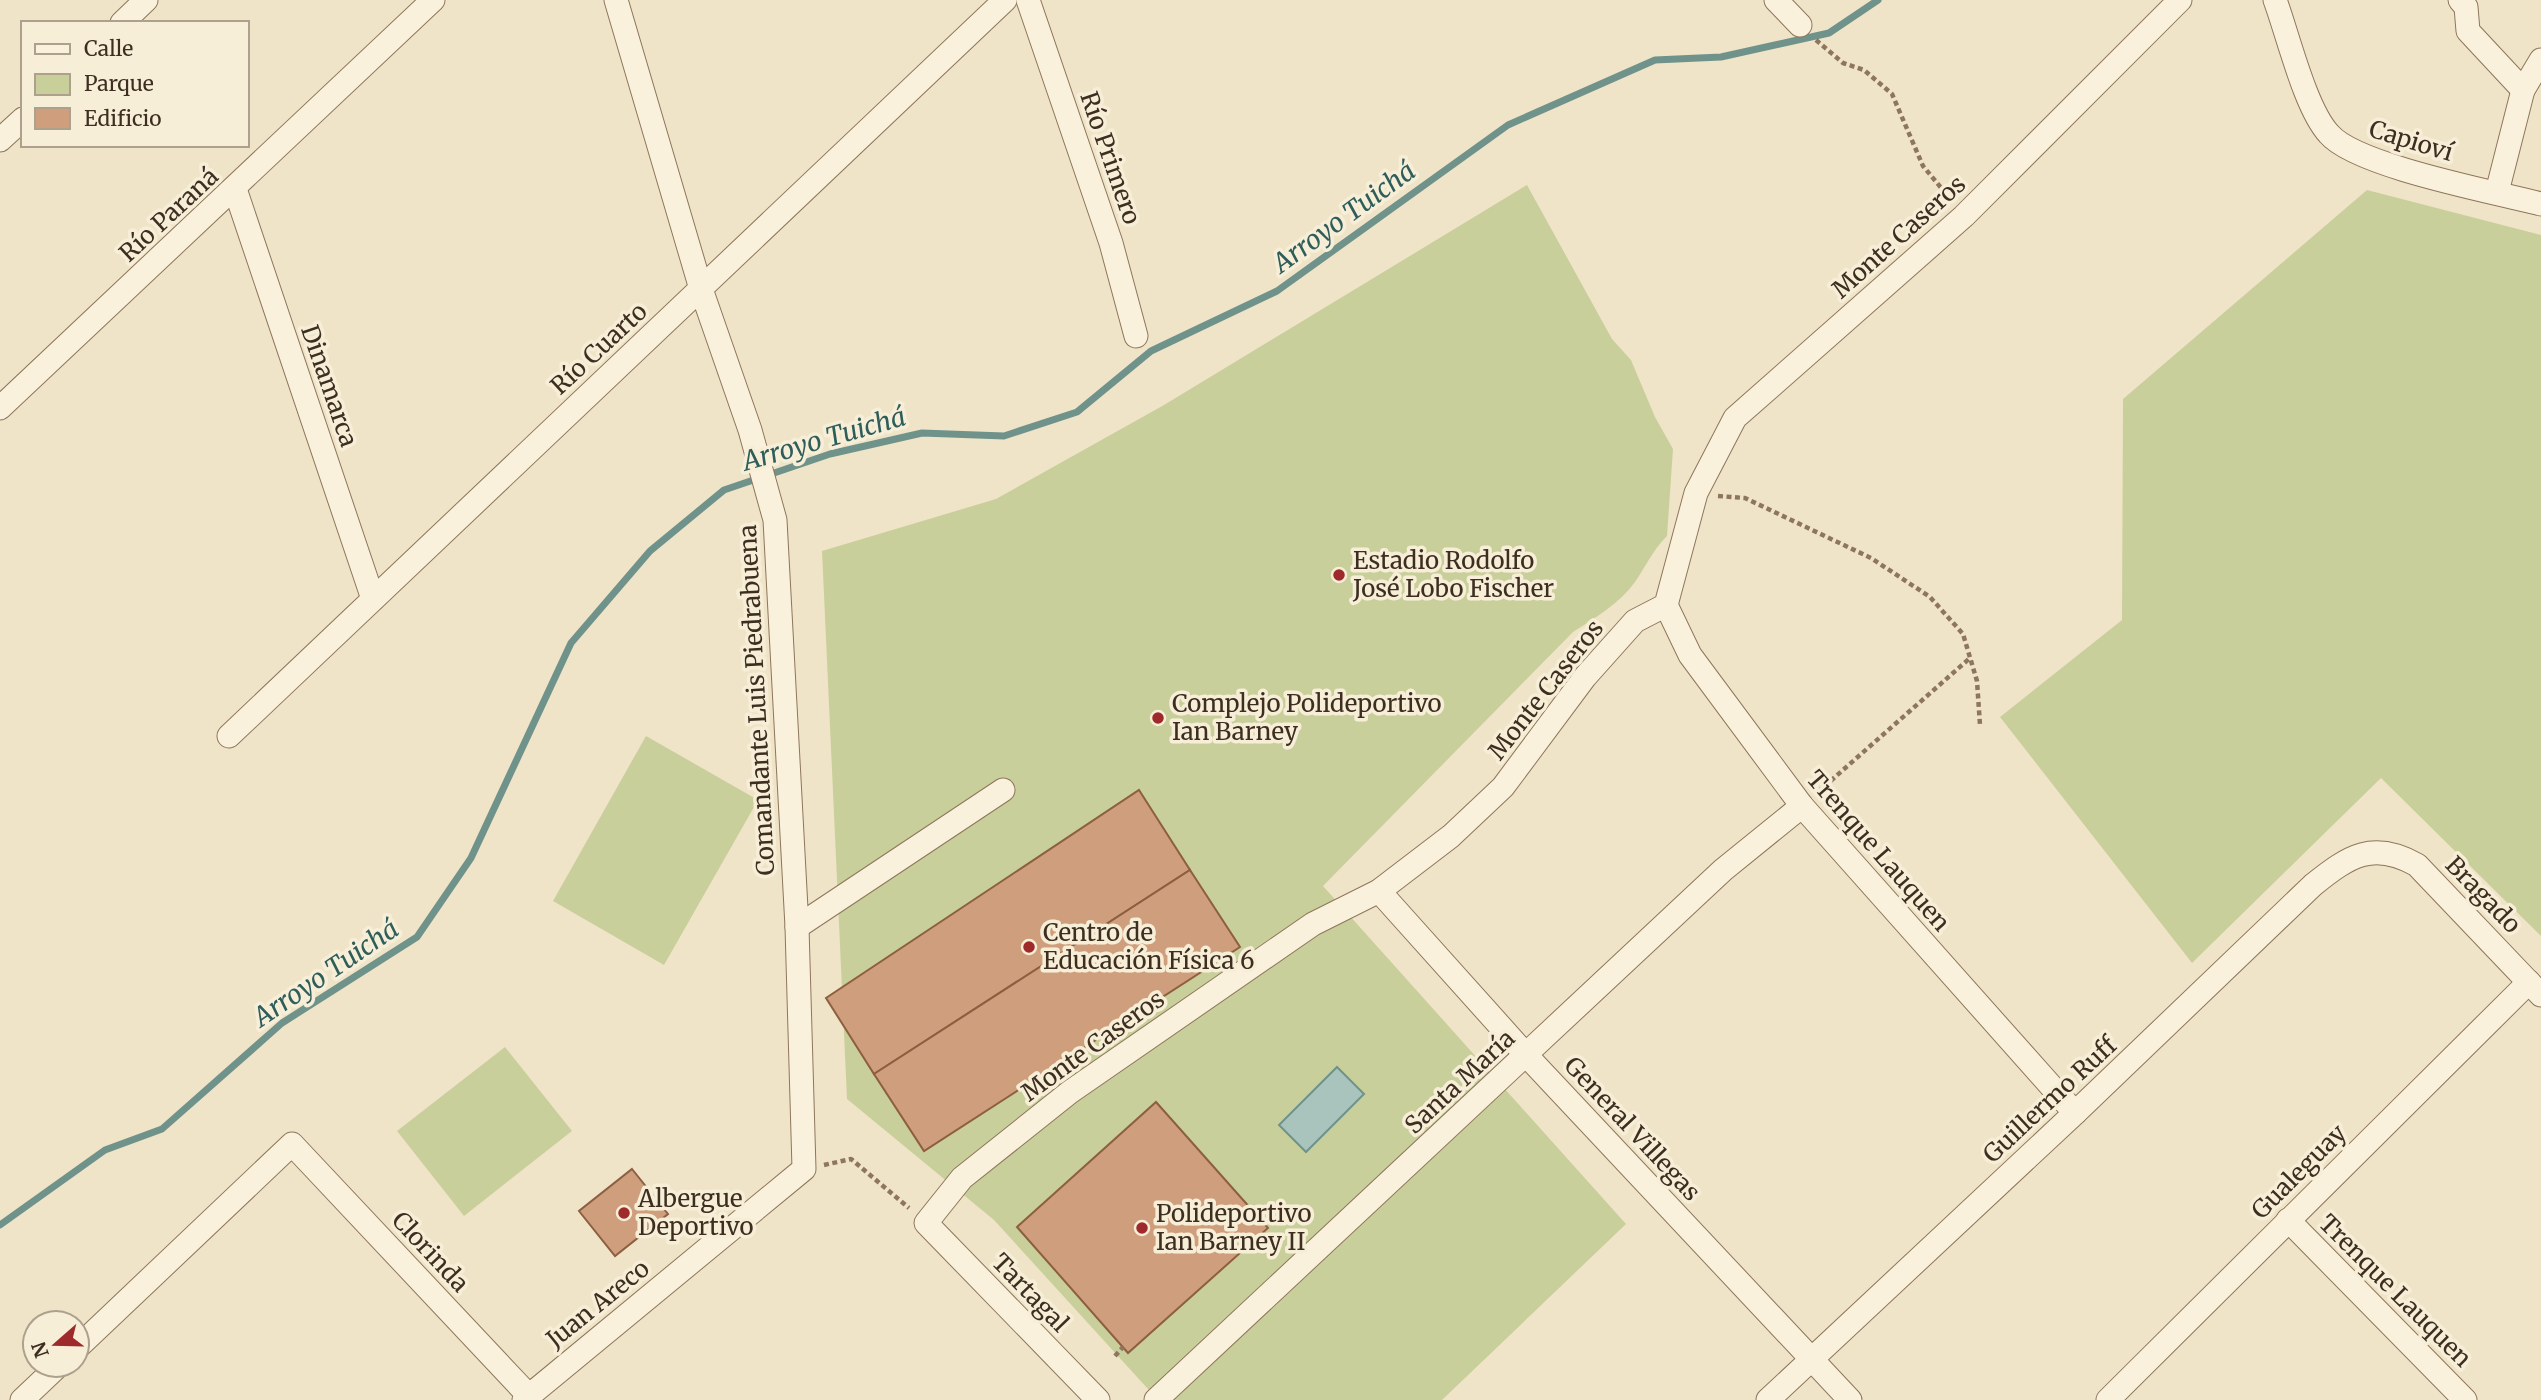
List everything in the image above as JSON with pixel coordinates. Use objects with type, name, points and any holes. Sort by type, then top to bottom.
[{"type":"street","points":[[124,21],[146,0]]},
{"type":"street","name":"Río Paraná","points":[[0,408],[433,0]]},
{"type":"street","name":"Comandante Luis Piedrabuena","points":[[616,0],[701,289],[750,430],[775,520],[797,927],[804,1169]]},
{"type":"street","name":"Río Cuarto","points":[[229,736],[1005,0]]},
{"type":"street","name":"Río Primero","points":[[1028,0],[1111,243],[1136,336]]},
{"type":"street","points":[[1776,0],[1800,25]]},
{"type":"street","name":"Monte Caseros","points":[[926,1223],[962,1178],[1070,1091],[1313,924],[1379,891],[1451,836],[1503,787],[1585,677],[1635,621],[1666,605],[1696,493],[1735,418],[1964,216],[2180,0]]},
{"type":"street","name":"Capioví","points":[[2275,0],[2310,100],[2329,135],[2362,157],[2541,204]]},
{"type":"street","points":[[2460,0],[2466,7],[2468,31],[2523,90]]},
{"type":"street","points":[[2497,192],[2523,90],[2541,60]]},
{"type":"street","points":[[0,141],[21,121]]},
{"type":"street","name":"Dinamarca","points":[[235,189],[373,599]]},
{"type":"street","name":"Trenque Lauquen","points":[[1666,605],[1675,629],[1690,655],[1802,806],[2075,1113]]},
{"type":"street","points":[[797,927],[1003,790]]},
{"type":"street","name":"Santa María","points":[[1156,1400],[1723,870],[1802,806]]},
{"type":"street","name":"Guillermo Ruff","points":[[1768,1400],[2075,1113],[2313,884],[2342,862],[2375,851]]},
{"type":"street","name":"Bragado","points":[[2375,851],[2397,853],[2417,865],[2535,988]]},
{"type":"street","name":"General Villegas","points":[[1379,891],[1527,1056],[1850,1400]]},
{"type":"street","name":"Gualeguay","points":[[2108,1400],[2288,1220],[2535,988]]},
{"type":"street","name":"Clorinda","points":[[91,1335],[292,1144],[526,1398]]},
{"type":"street","name":"Juan Areco","points":[[526,1398],[804,1169]]},
{"type":"street","name":"Trenque Lauquen","points":[[2288,1220],[2465,1400]]},
{"type":"street","name":"Tartagal","points":[[926,1223],[1098,1400]]},
{"type":"street","points":[[22,1400],[44,1379]]},
{"type":"path","points":[[1829,52],[1843,63],[1864,70],[1892,94],[1923,166],[1964,216]]},
{"type":"path","points":[[1696,493],[1745,498],[1871,558],[1930,597],[1963,634],[1977,681],[1980,725]]},
{"type":"path","points":[[1802,806],[1970,658]]},
{"type":"path","points":[[850,1159],[926,1223]]},
{"type":"path","points":[[1115,1356],[1123,1347]]},
{"type":"green space","name":"Complejo Polideportivo Ian Barney","points":[[1527,185],[1612,339],[1631,360],[1655,417],[1673,449],[1667,536],[1622,597],[1573,632],[1323,886],[1626,1224],[1442,1400],[1158,1400],[994,1220],[847,1099],[822,551],[996,499],[1164,405]]},
{"type":"green space","points":[[2367,190],[2541,235],[2541,936],[2381,778],[2192,963],[2000,717],[2122,620],[2123,399]]},
{"type":"green space","points":[[646,736],[758,800],[664,965],[553,901]]},
{"type":"green space","points":[[505,1047],[572,1131],[464,1216],[397,1131]]},
{"type":"water","points":[[1337,1067],[1364,1094],[1306,1152],[1279,1125]]},
{"type":"building","points":[[1139,790],[1190,870],[874,1074],[826,998]]},
{"type":"building","points":[[1190,870],[1240,947],[924,1151],[874,1074]]},
{"type":"building","name":"Polideportivo Ian Barney II","points":[[1156,1102],[1268,1228],[1128,1353],[1017,1227]]},
{"type":"building","name":"Albergue Deportivo","points":[[632,1169],[668,1214],[615,1256],[579,1211]]},
{"type":"waterway","name":"Arroyo Tuichá","points":[[0,1225],[105,1150],[162,1129],[282,1023],[417,937],[471,858],[571,643],[650,551],[724,490],[830,454],[922,433],[1004,436],[1077,412],[1151,351],[1277,291],[1508,125],[1655,60],[1721,57],[1829,33],[1878,0]]},
{"type":"place","name":"Estadio Rodolfo José Lobo Fischer","points":[[1339,575]]},
{"type":"place","name":"Complejo Polideportivo Ian Barney","points":[[1158,718]]},
{"type":"place","name":"Centro de Educación Física 6","points":[[1029,947]]},
{"type":"place","name":"Albergue Deportivo","points":[[624,1213]]},
{"type":"place","name":"Polideportivo Ian Barney II","points":[[1142,1228]]}]
